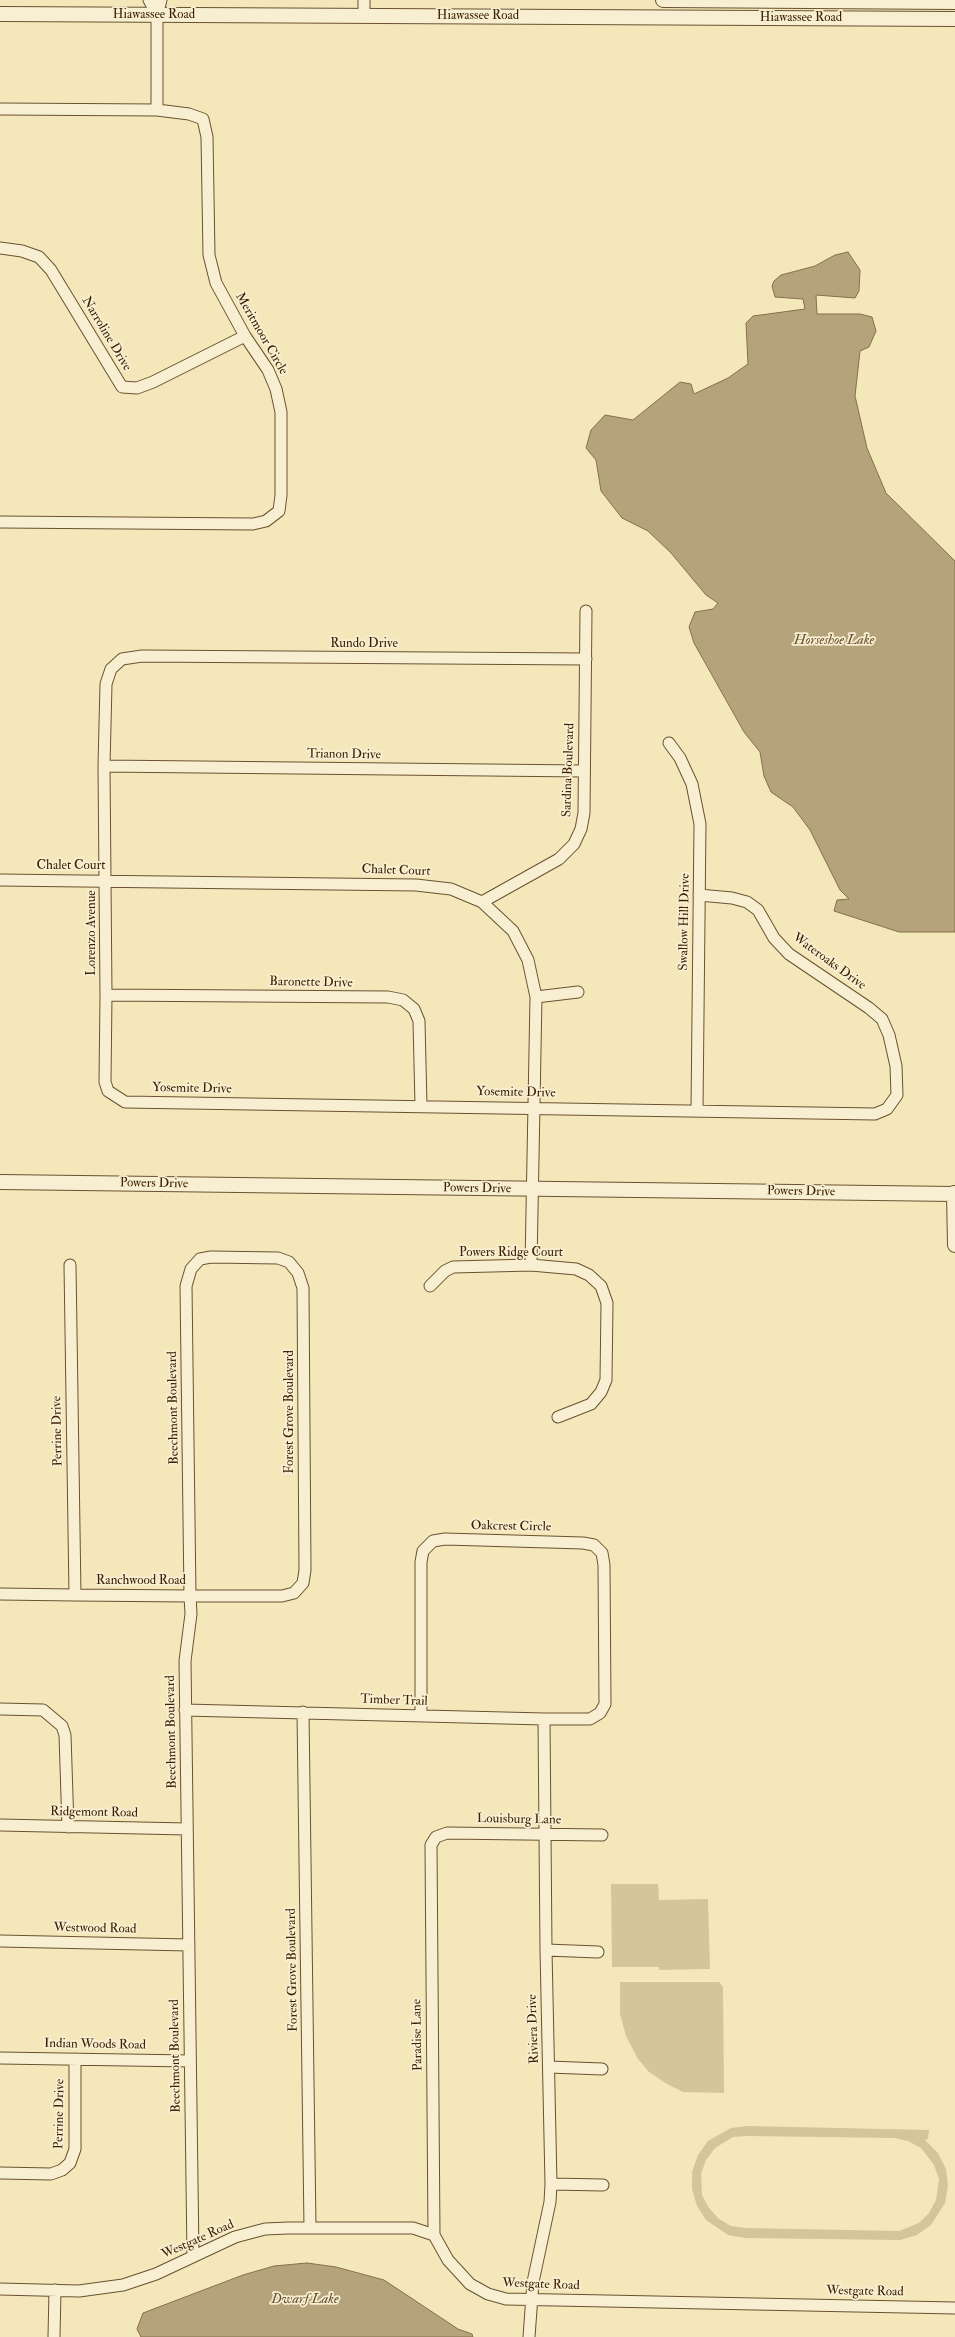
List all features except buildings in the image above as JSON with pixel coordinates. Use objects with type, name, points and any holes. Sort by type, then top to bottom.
[{"type":"street","points":[[149,0],[157,15]]},
{"type":"street","points":[[157,110],[157,15],[161,0]]},
{"type":"street","points":[[364,0],[364,16]]},
{"type":"street","name":"Hiawassee Road","points":[[663,0],[955,2]]},
{"type":"street","points":[[808,1],[808,18]]},
{"type":"street","points":[[937,19],[938,2]]},
{"type":"street","name":"Hiawassee Road","points":[[0,14],[955,19]]},
{"type":"street","name":"Meritmoor Circle","points":[[0,109],[157,110],[189,114],[202,119],[207,137],[209,255],[216,282],[245,336],[268,370],[276,389],[280,412],[282,495],[279,511],[266,521],[245,524],[0,522]]},
{"type":"street","name":"Narroline Drive","points":[[0,248],[22,251],[39,257],[51,270],[122,387],[137,388],[153,382],[245,336]]},
{"type":"street","name":"Sardina Boulevard","points":[[482,902],[559,859],[574,844],[581,829],[584,813],[586,611]]},
{"type":"street","name":"Rundo Drive","points":[[142,656],[586,659]]},
{"type":"street","name":"Lorenzo Avenue","points":[[125,1102],[108,1091],[105,1082],[106,880],[104,766],[106,684],[111,669],[122,660],[142,656]]},
{"type":"street","name":"Swallow Hill Drive","points":[[669,743],[680,758],[692,784],[700,824],[697,1110]]},
{"type":"street","name":"Trianon Drive","points":[[104,766],[584,771]]},
{"type":"street","name":"Chalet Court","points":[[0,880],[106,880],[416,885],[451,889],[482,902],[514,931],[528,960],[536,997],[531,1265]]},
{"type":"street","name":"Wateroaks Drive","points":[[699,894],[732,898],[748,902],[758,910],[774,938],[789,954],[869,1008],[882,1019],[889,1035],[896,1066],[897,1095]]},
{"type":"street","points":[[536,997],[578,992]]},
{"type":"street","name":"Baronette Drive","points":[[106,995],[388,997],[403,1000],[414,1009],[419,1021],[421,1106]]},
{"type":"street","name":"Yosemite Drive","points":[[125,1102],[535,1107],[874,1114],[887,1109],[897,1095]]},
{"type":"street","name":"Powers Drive","points":[[0,1182],[954,1194]]},
{"type":"street","points":[[954,1194],[955,1245]]},
{"type":"street","name":"Beechmont Boulevard","points":[[193,2256],[185,1662],[191,1614],[186,1286],[191,1269],[200,1259],[211,1257],[246,1258]]},
{"type":"street","name":"Forest Grove Boulevard","points":[[246,1258],[278,1258],[289,1262],[298,1273],[303,1288],[305,1570],[303,1583],[294,1593],[282,1596]]},
{"type":"street","name":"Perrine Drive","points":[[70,1265],[75,1595]]},
{"type":"street","name":"Powers Ridge Court","points":[[430,1286],[445,1271],[453,1267],[531,1265],[576,1268],[589,1275],[601,1286],[607,1303],[608,1367],[602,1392],[591,1404],[558,1417]]},
{"type":"street","name":"Oakcrest Circle","points":[[421,1716],[420,1562],[423,1551],[433,1541],[445,1539],[583,1543],[594,1545],[602,1553],[604,1565],[605,1704],[600,1712]]},
{"type":"street","name":"Ranchwood Road","points":[[0,1594],[282,1596]]},
{"type":"street","points":[[0,1709],[43,1710],[62,1726],[65,1735],[68,1826]]},
{"type":"street","name":"Timber Trail","points":[[186,1710],[544,1719],[590,1718],[600,1712]]},
{"type":"street","name":"Forest Grove Boulevard","points":[[303,1712],[310,2228]]},
{"type":"street","name":"Riviera Drive","points":[[529,2337],[534,2272],[550,2202],[551,2184],[546,1950],[544,1719]]},
{"type":"street","name":"Ridgemont Road","points":[[0,1825],[188,1829]]},
{"type":"street","name":"Louisburg Lane","points":[[436,1837],[442,1834],[454,1833],[602,1835]]},
{"type":"street","name":"Paradise Lane","points":[[434,2235],[430,1852],[436,1837]]},
{"type":"street","name":"Westwood Road","points":[[0,1941],[189,1945]]},
{"type":"street","points":[[546,1950],[598,1952]]},
{"type":"street","name":"Indian Woods Road","points":[[0,2058],[190,2061]]},
{"type":"street","name":"Perrine Drive","points":[[0,2173],[51,2174],[66,2167],[72,2159],[75,2149],[75,2059]]},
{"type":"street","points":[[549,2067],[602,2069]]},
{"type":"street","points":[[551,2184],[603,2185]]},
{"type":"street","name":"Westgate Road","points":[[0,2289],[88,2290],[123,2285],[156,2274],[193,2256],[246,2234],[281,2228],[413,2228],[434,2235],[453,2268],[477,2288],[500,2298],[531,2300],[955,2308]]},
{"type":"street","points":[[54,2337],[55,2290]]},
{"type":"shaded area","points":[[611,1884],[658,1884],[659,1900],[708,1899],[710,1969],[659,1970],[659,1967],[612,1967]]},
{"type":"shaded area","points":[[620,1982],[719,1982],[723,1987],[724,2093],[683,2092],[667,2084],[649,2072],[638,2059],[626,2036],[620,2014]]},
{"type":"shaded area","points":[[748,2126],[929,2130],[928,2139],[925,2140],[938,2153],[946,2169],[948,2186],[945,2203],[931,2225],[917,2235],[900,2240],[745,2238],[728,2235],[706,2220],[697,2206],[692,2189],[692,2172],[698,2155],[708,2141],[731,2128]],"holes":[[[733,2137],[894,2138],[908,2141],[921,2148],[934,2165],[939,2179],[936,2200],[929,2213],[919,2223],[899,2231],[746,2228],[731,2226],[719,2219],[709,2208],[702,2195],[701,2174],[706,2160],[715,2148]]]},
{"type":"water","name":"Horseshoe Lake","points":[[848,252],[860,270],[859,291],[855,298],[816,295],[817,314],[860,314],[872,317],[876,331],[869,347],[860,351],[855,396],[867,448],[886,493],[955,561],[955,932],[899,932],[834,911],[837,900],[849,899],[840,890],[810,830],[793,807],[771,792],[764,776],[760,752],[744,732],[694,643],[689,627],[695,612],[713,609],[718,603],[706,595],[671,553],[648,531],[622,518],[601,491],[596,460],[586,448],[591,430],[605,415],[633,420],[680,382],[691,384],[694,394],[728,378],[748,364],[746,323],[753,316],[805,309],[803,299],[775,297],[772,286],[774,281],[781,275],[815,266],[835,255]]},
{"type":"water","name":"Dwarf Lake","points":[[307,2263],[336,2267],[384,2280],[458,2329],[472,2334],[473,2337],[141,2337],[137,2329],[143,2313],[243,2275],[274,2266]]}]
